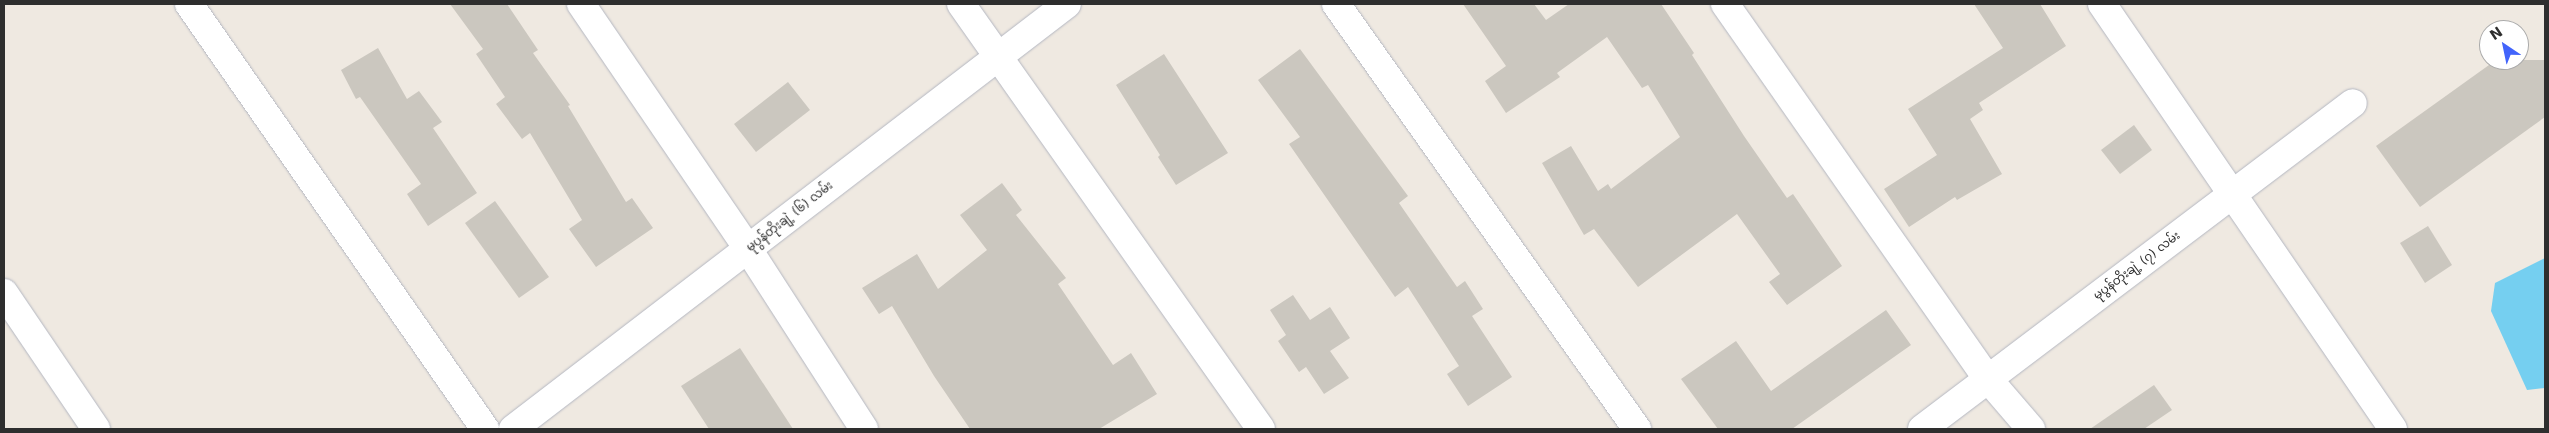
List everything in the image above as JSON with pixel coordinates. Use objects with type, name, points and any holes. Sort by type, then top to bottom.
[{"type":"street","points":[[189,4],[485,429]]},
{"type":"street","points":[[581,4],[748,249],[864,429]]},
{"type":"street","points":[[961,4],[996,57],[1261,429]]},
{"type":"street","name":"မုပွန်တိုးချဲ့ (၆) လမ်း","points":[[514,429],[1067,4]]},
{"type":"street","points":[[1336,4],[1637,429]]},
{"type":"street","points":[[1725,4],[1988,379],[2032,429]]},
{"type":"street","points":[[2102,4],[2393,429]]},
{"type":"street","name":"မုပွန်တိုးချဲ့ (၇) လမ်း","points":[[1922,429],[2352,103]]},
{"type":"street","points":[[4,294],[96,429]]},
{"type":"water","points":[[2545,258],[2545,388],[2527,390],[2491,311],[2495,283]]},
{"type":"building","points":[[450,4],[507,4],[538,50],[533,53],[570,105],[568,106],[626,202],[632,198],[653,228],[596,267],[569,229],[582,220],[530,133],[522,139],[496,104],[505,97],[476,54],[483,49]]},
{"type":"building","points":[[1463,4],[1534,4],[1546,20],[1569,4],[1661,4],[1694,53],[1692,55],[1744,136],[1787,198],[1793,194],[1842,266],[1787,305],[1769,282],[1780,274],[1737,214],[1638,287],[1594,229],[1584,235],[1542,163],[1571,146],[1598,191],[1608,184],[1611,189],[1680,137],[1648,85],[1642,88],[1607,37],[1557,73],[1560,77],[1506,113],[1485,81],[1506,66]]},
{"type":"building","points":[[1974,4],[2040,4],[2066,46],[1979,103],[1983,110],[1970,119],[2002,174],[1957,200],[1955,197],[1909,227],[1884,189],[1937,155],[1908,109],[2003,48]]},
{"type":"building","points":[[378,48],[407,99],[419,91],[442,122],[433,128],[477,193],[428,226],[407,194],[421,184],[360,97],[356,99],[341,70]]},
{"type":"building","points":[[1300,49],[1408,196],[1399,203],[1457,287],[1465,281],[1483,309],[1472,316],[1512,377],[1468,406],[1447,374],[1459,366],[1408,287],[1395,297],[1289,144],[1300,137],[1258,80]]},
{"type":"building","points":[[1164,54],[1228,153],[1176,185],[1158,157],[1160,155],[1116,85]]},
{"type":"building","points":[[2529,60],[2545,60],[2545,117],[2420,207],[2376,146],[2482,70],[2529,70]]},
{"type":"building","points":[[788,82],[810,110],[756,152],[734,124]]},
{"type":"building","points":[[2134,125],[2152,150],[2120,174],[2101,150]]},
{"type":"building","points":[[1002,183],[1022,210],[1016,215],[1066,278],[1058,284],[1113,365],[1131,353],[1157,394],[1099,429],[970,429],[934,376],[892,306],[879,314],[862,288],[917,254],[938,289],[987,250],[960,215]]},
{"type":"building","points":[[495,201],[549,277],[519,298],[465,223]]},
{"type":"building","points":[[2428,226],[2452,265],[2425,283],[2400,243]]},
{"type":"building","points":[[1293,295],[1310,320],[1330,307],[1350,338],[1330,351],[1349,378],[1324,394],[1306,367],[1299,372],[1278,341],[1286,335],[1270,310]]},
{"type":"building","points":[[1886,310],[1911,345],[1792,429],[1718,429],[1681,379],[1736,341],[1771,391]]},
{"type":"building","points":[[740,348],[793,429],[709,429],[681,386]]},
{"type":"building","points":[[2154,385],[2172,410],[2144,429],[2090,429]]}]
